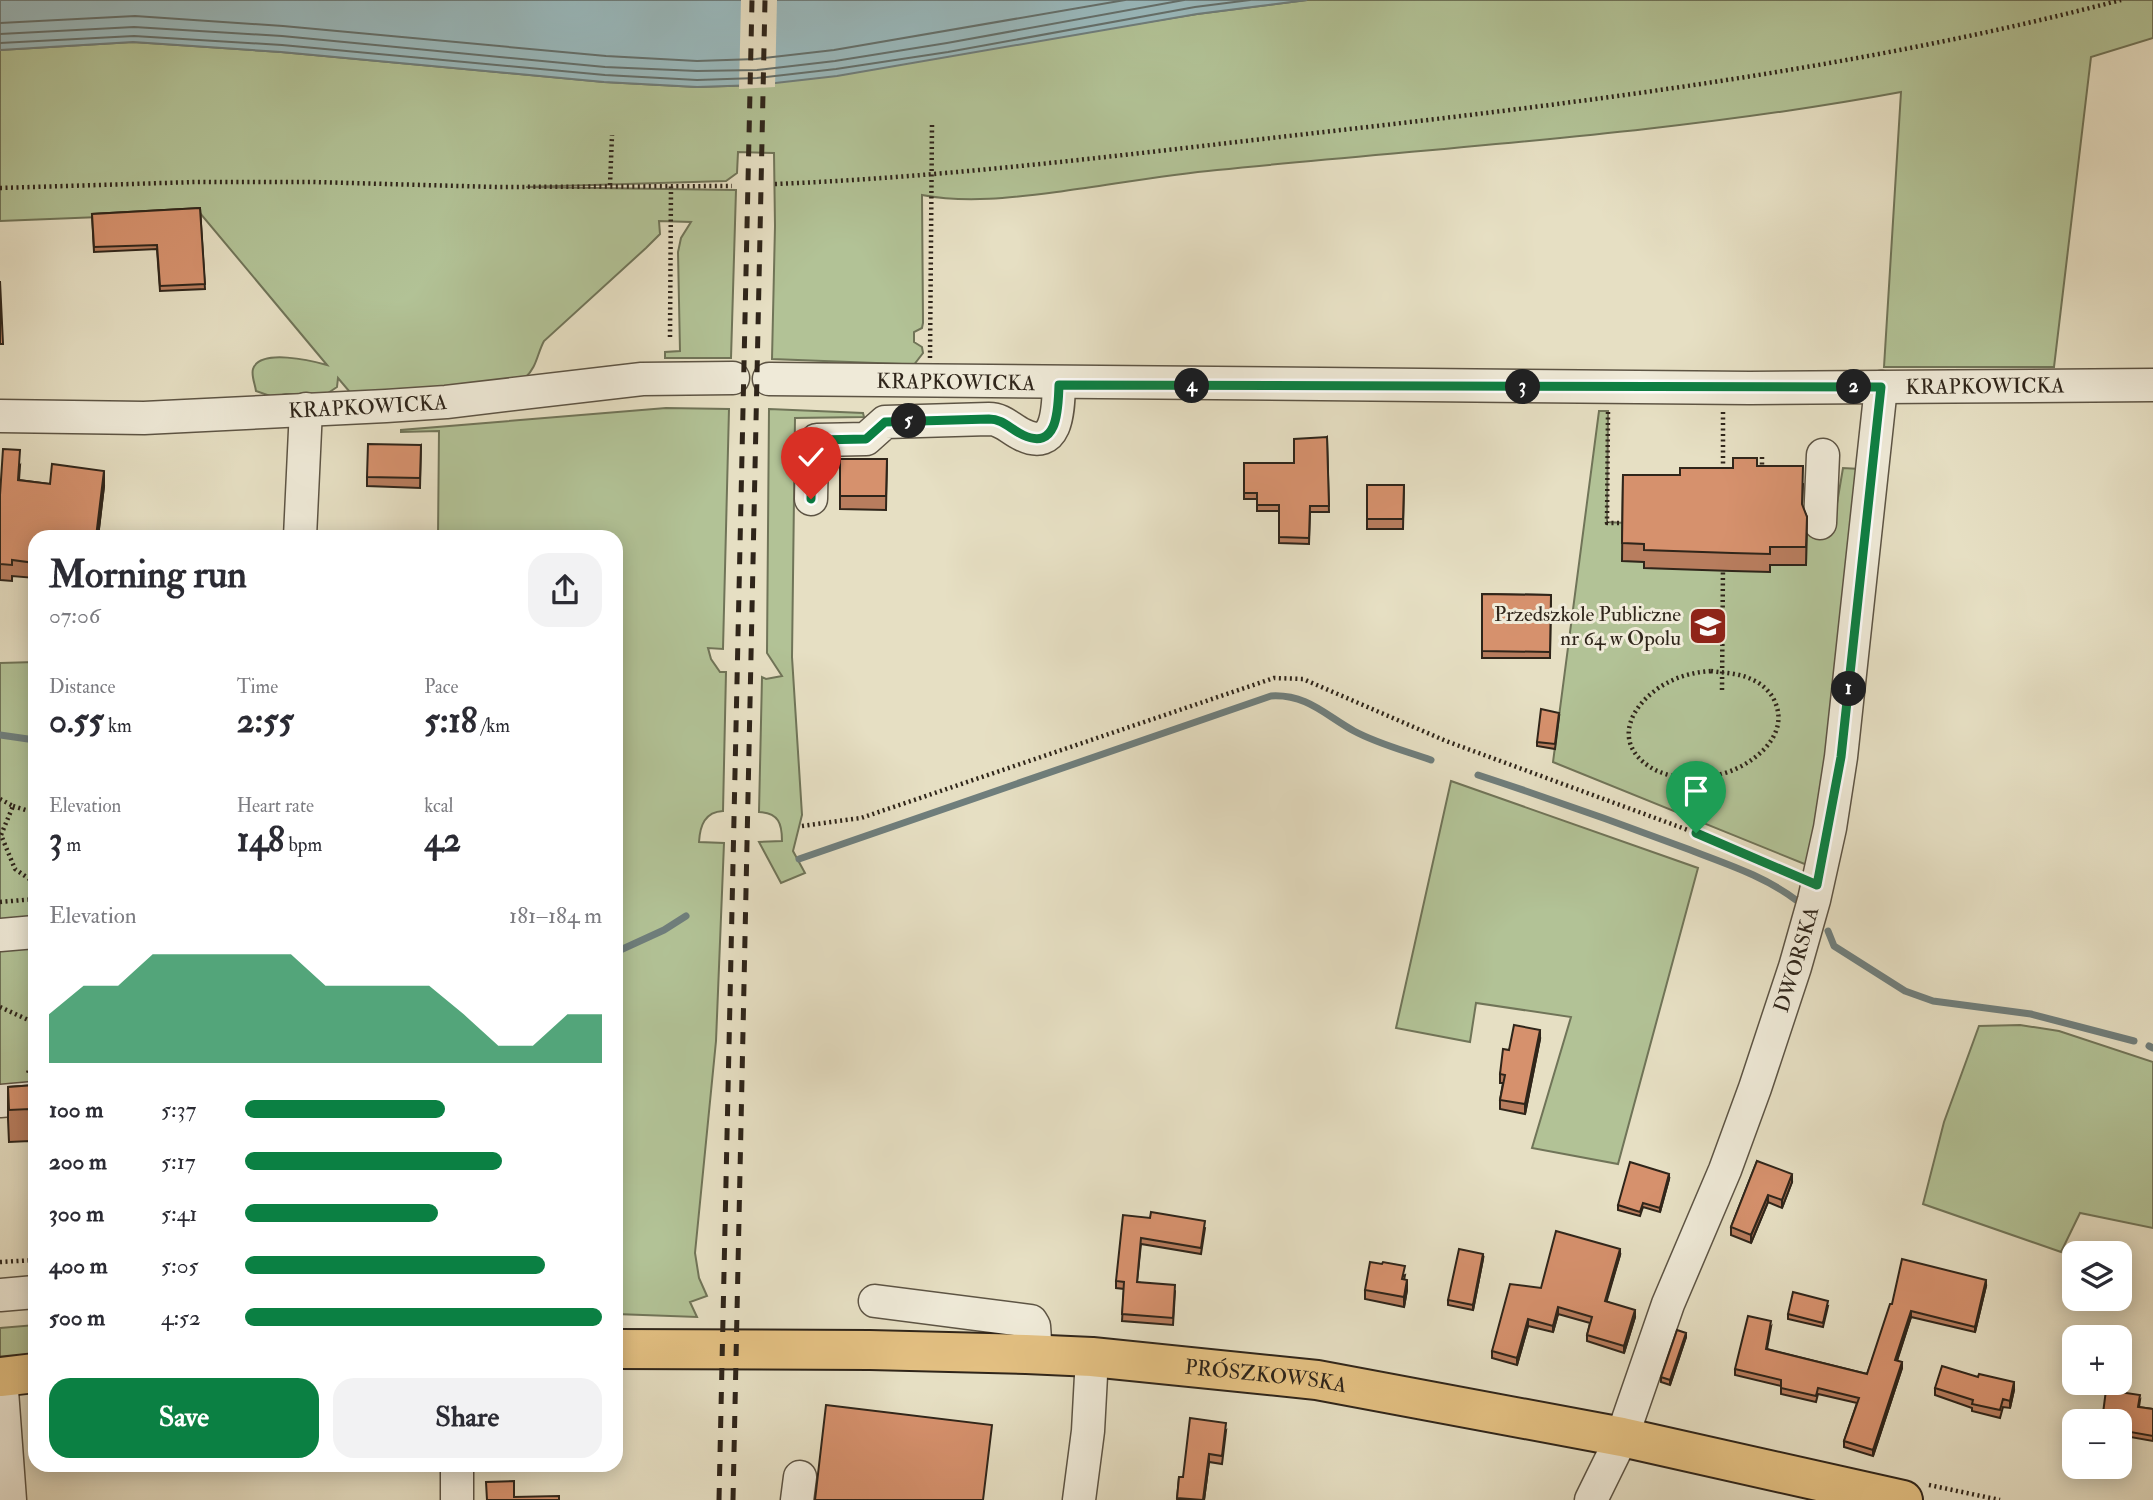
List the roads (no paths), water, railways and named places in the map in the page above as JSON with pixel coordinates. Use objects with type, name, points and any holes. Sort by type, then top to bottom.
[{"type":"main road","name":"PRÓSZKOWSKA","points":[[623,1349],[1036,1354],[1092,1357],[1327,1381],[1622,1437],[1903,1500]]},
{"type":"street","name":"KRAPKOWICKA","points":[[0,416],[118,418],[446,402],[642,379],[733,378]]},
{"type":"street","name":"KRAPKOWICKA","points":[[769,379],[1741,401],[1881,387],[2153,384]]},
{"type":"street","points":[[811,499],[812,450],[817,440],[866,439],[885,422],[989,419],[1003,421],[1024,436],[1036,439],[1049,433],[1056,422],[1059,385]]},
{"type":"street","name":"DWORSKA","points":[[1591,1500],[1622,1437],[1668,1304],[1725,1170],[1795,967],[1817,885],[1841,757],[1847,455],[1881,387]]},
{"type":"street","points":[[300,530],[306,409]]},
{"type":"street","points":[[1820,523],[1847,455]]},
{"type":"street","points":[[0,935],[28,933]]},
{"type":"street","points":[[0,1101],[28,1099]]},
{"type":"street","points":[[0,1295],[28,1293]]},
{"type":"street","points":[[875,1301],[1031,1321],[1034,1326],[1036,1354]]},
{"type":"street","points":[[1079,1500],[1088,1431],[1092,1357]]},
{"type":"street","points":[[10,1500],[12,1376]]},
{"type":"street","points":[[457,1472],[457,1500]]},
{"type":"water","points":[[0,0],[1307,0],[1197,14],[837,76],[758,85],[697,87],[604,82],[281,52],[133,42],[0,50]]},
{"type":"waterway","points":[[799,859],[1271,696],[1295,698],[1363,736],[1431,760]]},
{"type":"waterway","points":[[0,735],[28,739]]},
{"type":"waterway","points":[[1478,775],[1728,864],[1770,883],[1796,900]]},
{"type":"waterway","points":[[623,949],[664,930],[686,916]]},
{"type":"waterway","points":[[1828,931],[1834,946],[1905,991],[1933,1001],[2031,1014],[2134,1041]]},
{"type":"waterway","points":[[2149,1046],[2153,1048]]},
{"type":"railway","points":[[719,1500],[752,0]]},
{"type":"railway","points":[[733,1500],[765,0]]},
{"type":"place","name":"Przedszkole Publiczne nr 64 w Opolu","points":[[1708,626]]}]
